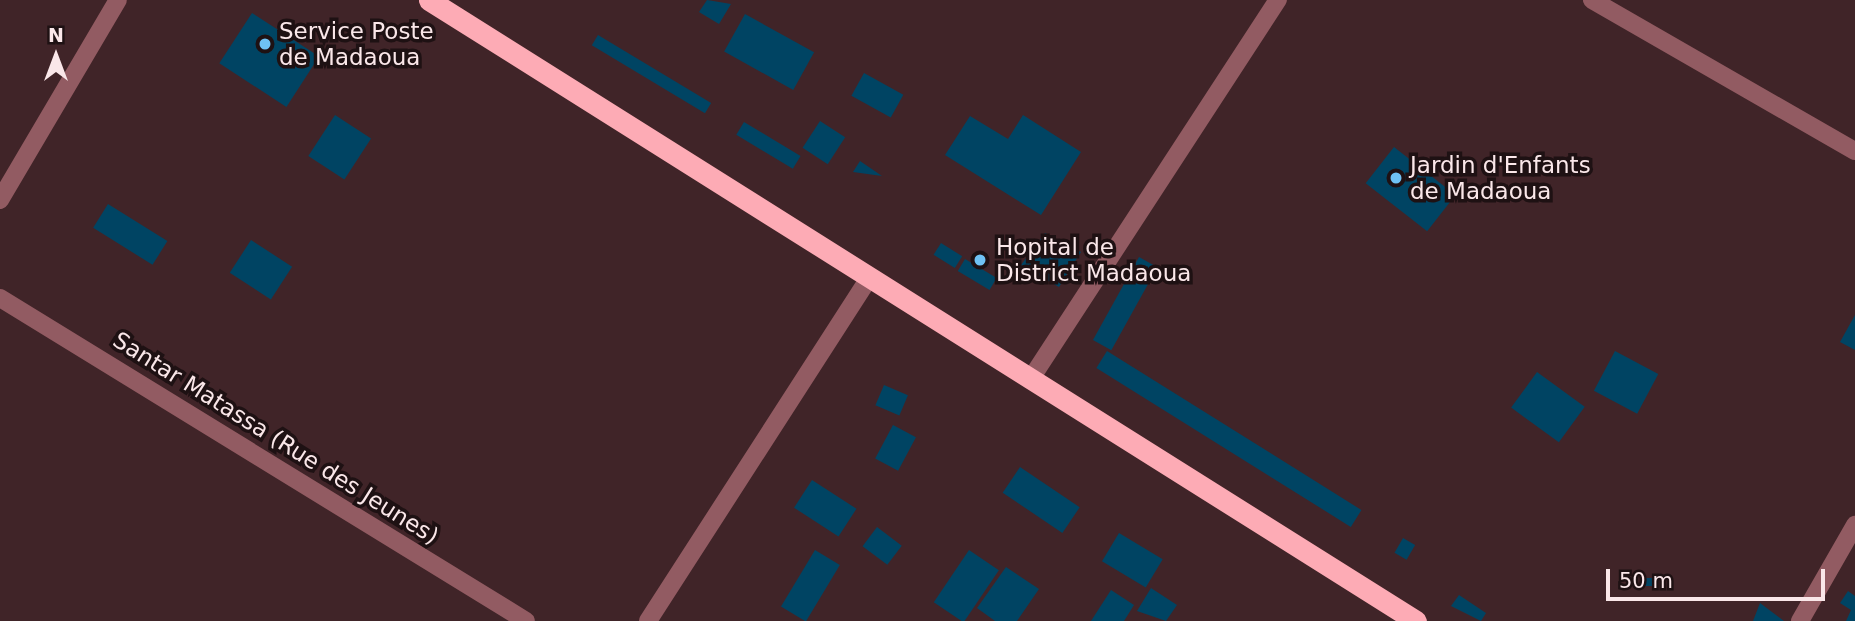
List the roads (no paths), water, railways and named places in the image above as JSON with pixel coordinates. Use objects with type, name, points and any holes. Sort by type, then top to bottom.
[{"type":"highway","points":[[429,0],[868,279],[1416,621]]},
{"type":"street","points":[[0,200],[118,0]]},
{"type":"street","points":[[1030,380],[1278,0]]},
{"type":"street","points":[[1592,0],[1855,151]]},
{"type":"street","points":[[648,621],[868,279]]},
{"type":"street","name":"Santar Matassa (Rue des Jeunes)","points":[[0,298],[526,621]]},
{"type":"street","points":[[1800,621],[1855,526]]},
{"type":"place","name":"Service Poste de Madaoua","points":[[265,44]]},
{"type":"place","name":"Jardin d'Enfants de Madaoua","points":[[1396,178]]},
{"type":"place","name":"Hopital de District Madaoua","points":[[980,260]]}]
